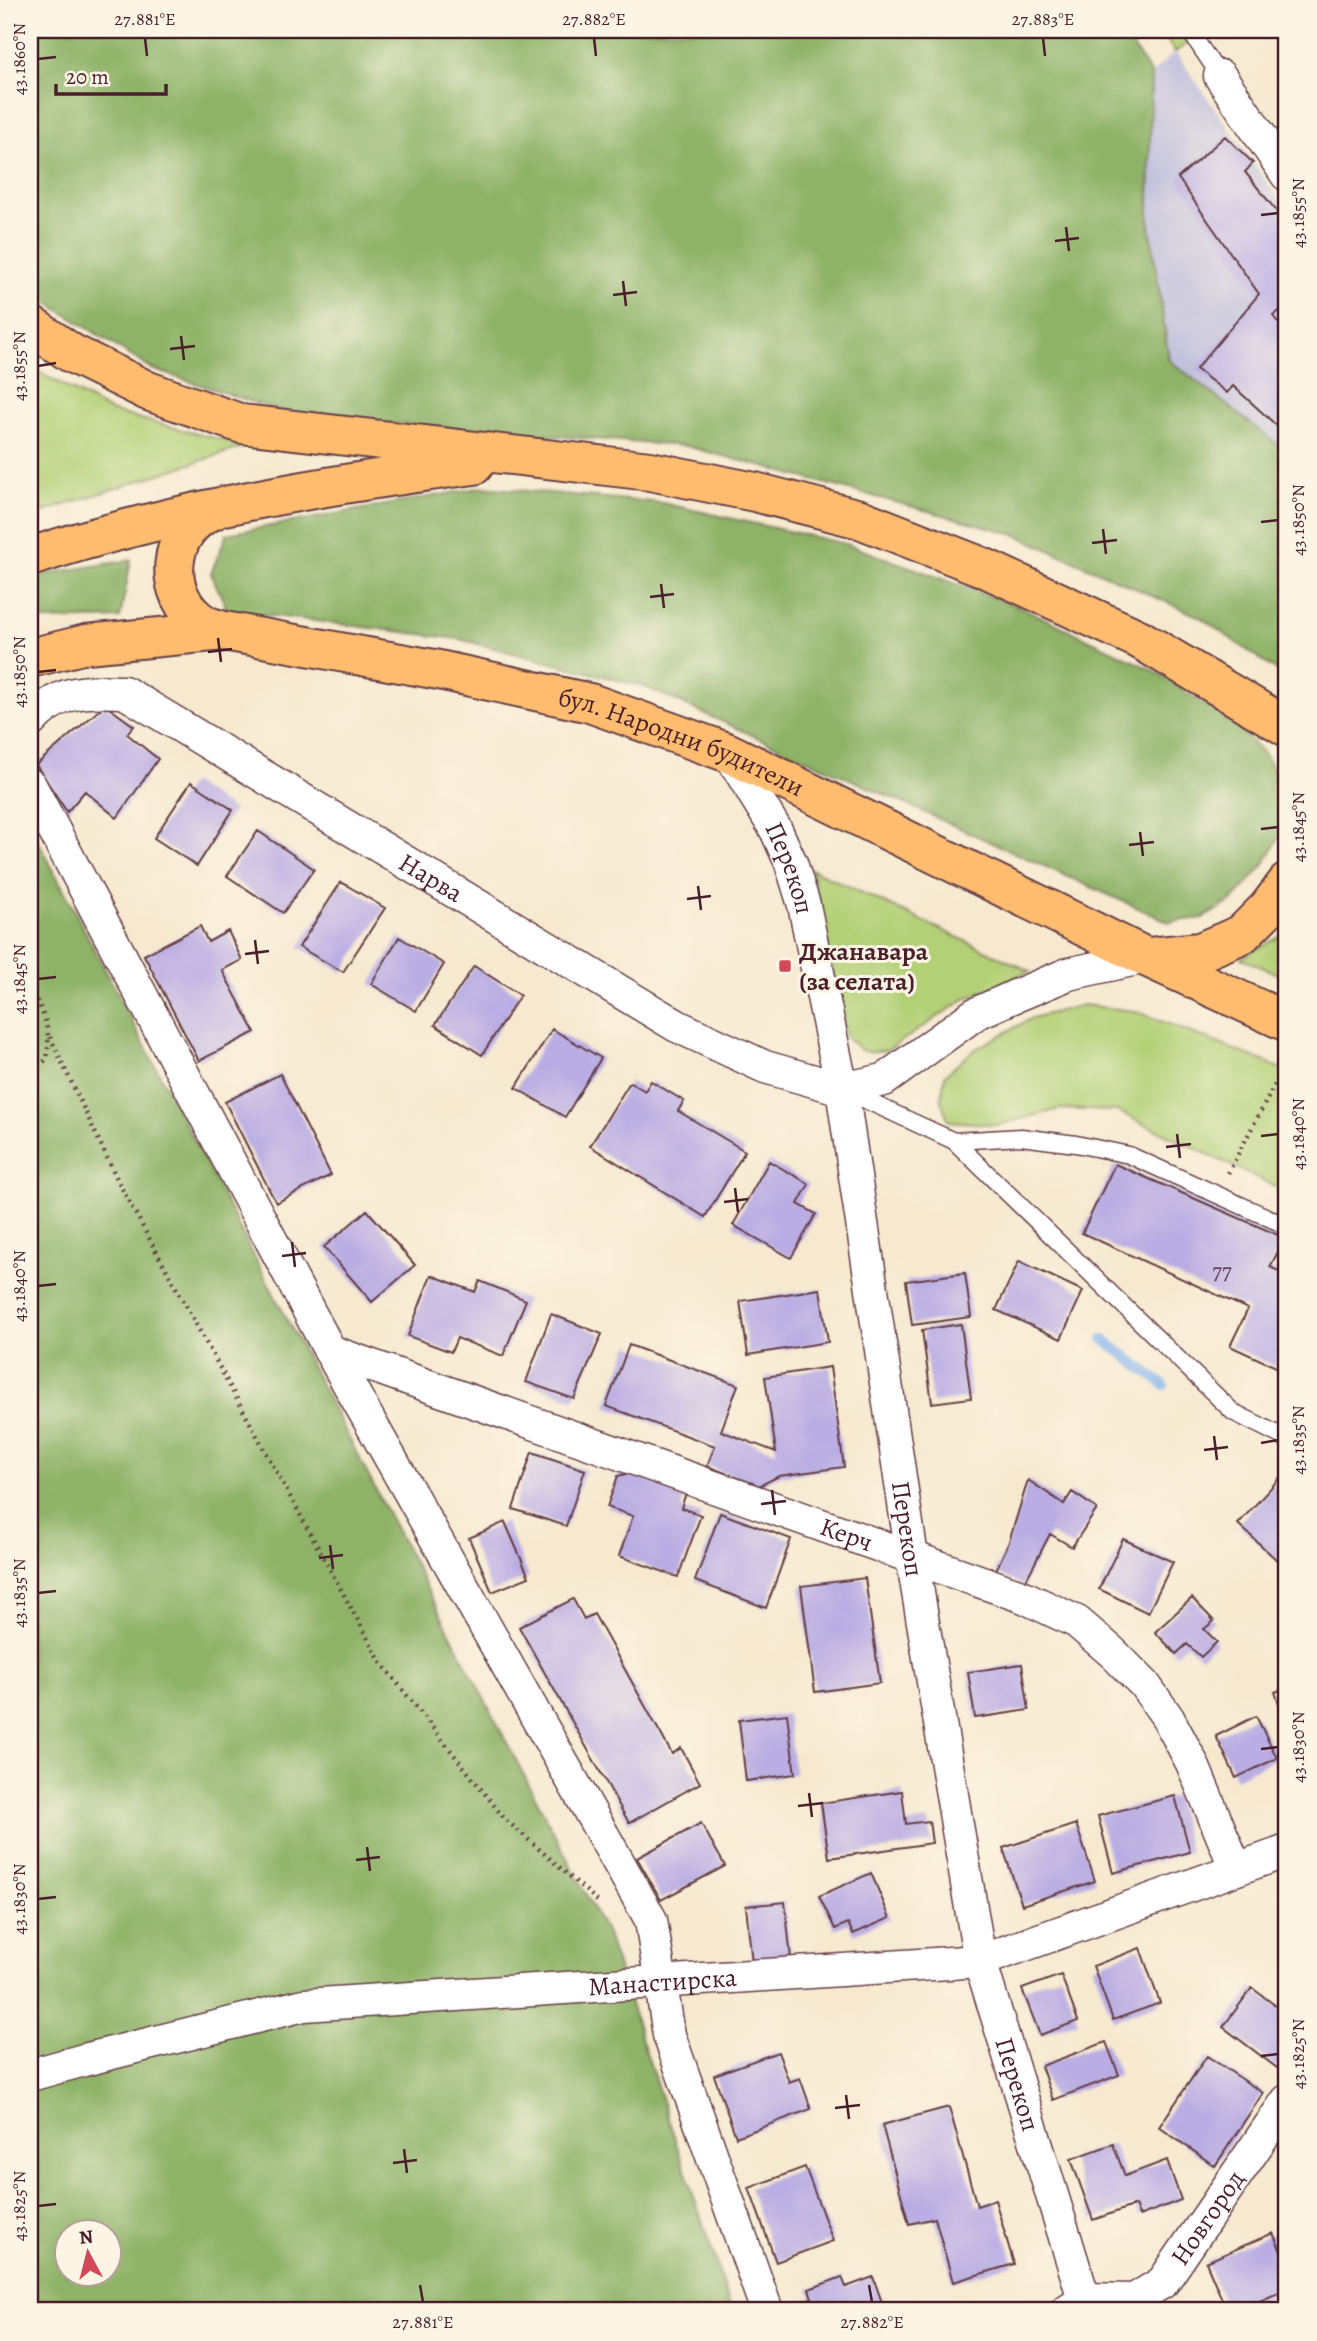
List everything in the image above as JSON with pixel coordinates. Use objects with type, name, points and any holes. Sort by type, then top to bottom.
[{"type":"main road","points":[[30,325],[71,353],[148,391],[242,424],[650,471],[755,492],[860,519],[985,568],[1139,639],[1286,729]]},
{"type":"main road","points":[[30,557],[84,540],[226,506],[380,478],[531,457]]},
{"type":"main road","points":[[224,631],[204,624],[188,609],[180,597],[173,571],[179,541],[190,526],[206,513],[226,506]]},
{"type":"main road","name":"бул. Народни будители","points":[[30,658],[86,644],[224,631],[439,670],[590,703],[729,753],[1146,957],[1287,1022]]},
{"type":"main road","points":[[1146,957],[1200,952],[1241,934],[1268,908],[1287,883]]},
{"type":"street","points":[[1220,76],[1287,176]]},
{"type":"street","name":"Нарва","points":[[30,722],[44,706],[80,691],[124,692],[677,1026],[765,1067],[842,1089]]},
{"type":"street","name":"Перекоп","points":[[729,753],[776,830],[804,905],[842,1089],[912,1556],[980,1961],[1077,2307]]},
{"type":"street","points":[[30,787],[330,1351],[651,1920],[668,2035],[767,2311]]},
{"type":"street","points":[[842,1089],[884,1080],[975,1014],[1013,997],[1068,974],[1146,957]]},
{"type":"street","name":"Керч","points":[[330,1351],[912,1556],[1024,1597],[1077,1622],[1144,1684],[1168,1718],[1192,1763],[1236,1869]]},
{"type":"street","name":"Манастирска","points":[[30,2075],[304,2006],[980,1961],[1287,1851]]},
{"type":"street","name":"Новгород","points":[[1077,2307],[1134,2300],[1163,2282],[1287,2101]]},
{"type":"lane","points":[[1189,30],[1220,76]]},
{"type":"lane","points":[[842,1089],[954,1141],[1233,1412],[1287,1439]]},
{"type":"lane","points":[[954,1141],[1021,1137],[1076,1144],[1129,1155],[1287,1226]]},
{"type":"path","points":[[30,988],[44,1015],[50,1037],[120,1185],[380,1661],[504,1818],[612,1914],[651,1920]]},
{"type":"path","points":[[30,1073],[47,1059],[50,1037]]},
{"type":"path","points":[[1217,1195],[1287,1062]]},
{"type":"shaded area","points":[[1175,52],[1287,211],[1287,452],[1169,360],[1149,219],[1151,74]]},
{"type":"green space","points":[[30,30],[1122,30],[1151,74],[1149,219],[1169,360],[1287,452],[1287,678],[1200,617],[1014,534],[686,446],[295,416],[152,369],[39,297],[30,287]]},
{"type":"green space","points":[[1159,30],[1208,30],[1175,52]]},
{"type":"green space","points":[[30,367],[110,411],[246,446],[30,516]]},
{"type":"green space","points":[[483,487],[662,503],[846,544],[1023,608],[1155,671],[1240,729],[1264,754],[1280,782],[1282,833],[1262,867],[1232,901],[1203,918],[1169,922],[645,687],[459,639],[276,616],[229,614],[211,573],[227,534]]},
{"type":"green space","points":[[131,560],[120,618],[43,620],[30,623],[30,579]]},
{"type":"green space","points":[[30,825],[607,1935],[732,2311],[30,2311]]},
{"type":"green space","points":[[811,869],[1030,971],[965,999],[888,1050],[861,1050],[846,1037]]},
{"type":"green space","points":[[1287,928],[1287,978],[1241,958],[1282,935]]},
{"type":"green space","points":[[1083,1005],[1135,1011],[1287,1072],[1287,1192],[1117,1111],[1060,1109],[997,1125],[949,1121],[941,1101],[945,1075],[974,1050],[1032,1018]]},
{"type":"building","points":[[1225,136],[1253,163],[1245,172],[1287,224],[1287,305],[1273,316],[1287,334],[1287,435],[1233,386],[1227,393],[1196,369],[1259,294],[1178,178]]},
{"type":"building","points":[[105,705],[134,726],[127,734],[158,759],[117,818],[85,791],[67,812],[36,765]]},
{"type":"building","points":[[191,782],[233,810],[197,866],[154,838]]},
{"type":"building","points":[[258,831],[314,869],[283,913],[227,876]]},
{"type":"building","points":[[341,882],[385,908],[343,972],[299,947]]},
{"type":"building","points":[[200,926],[208,942],[228,931],[242,960],[222,970],[255,1032],[199,1061],[144,955]]},
{"type":"building","points":[[399,937],[444,964],[416,1011],[371,984]]},
{"type":"building","points":[[474,966],[520,995],[482,1055],[435,1025]]},
{"type":"building","points":[[552,1029],[601,1058],[565,1117],[516,1088]]},
{"type":"building","points":[[280,1074],[331,1175],[276,1203],[225,1102]]},
{"type":"building","points":[[651,1081],[684,1101],[678,1111],[745,1151],[705,1217],[590,1146],[630,1082],[645,1091]]},
{"type":"building","points":[[769,1161],[809,1184],[798,1204],[816,1214],[791,1258],[733,1225]]},
{"type":"building","points":[[1115,1164],[1285,1238],[1270,1267],[1287,1275],[1287,1372],[1230,1346],[1248,1309],[1082,1233]]},
{"type":"building","points":[[367,1210],[415,1265],[372,1302],[324,1247]]},
{"type":"building","points":[[1019,1261],[1083,1291],[1061,1339],[996,1310]]},
{"type":"building","points":[[965,1273],[971,1317],[912,1325],[906,1281]]},
{"type":"building","points":[[431,1275],[475,1292],[480,1281],[526,1300],[503,1356],[457,1338],[451,1352],[408,1336]]},
{"type":"building","points":[[820,1289],[828,1342],[748,1355],[740,1301]]},
{"type":"building","points":[[551,1314],[602,1334],[574,1399],[526,1382]]},
{"type":"building","points":[[961,1324],[971,1398],[932,1403],[922,1330]]},
{"type":"building","points":[[629,1345],[738,1385],[721,1431],[776,1452],[765,1377],[830,1367],[844,1467],[779,1476],[759,1486],[707,1466],[715,1446],[606,1406]]},
{"type":"building","points":[[532,1452],[585,1470],[566,1526],[513,1509]]},
{"type":"building","points":[[1286,1471],[1287,1553],[1279,1562],[1238,1524]]},
{"type":"building","points":[[633,1472],[687,1490],[681,1508],[701,1515],[678,1577],[619,1556],[633,1516],[607,1507],[618,1476]]},
{"type":"building","points":[[1028,1480],[1064,1504],[1072,1492],[1097,1509],[1072,1547],[1050,1534],[1023,1586],[995,1572],[1009,1542]]},
{"type":"building","points":[[720,1513],[791,1539],[766,1608],[695,1581]]},
{"type":"building","points":[[505,1522],[529,1577],[492,1592],[469,1538]]},
{"type":"building","points":[[1123,1539],[1173,1562],[1148,1613],[1099,1589]]},
{"type":"building","points":[[865,1578],[880,1683],[815,1692],[801,1586]]},
{"type":"building","points":[[1192,1598],[1214,1621],[1204,1629],[1217,1642],[1201,1657],[1187,1644],[1176,1654],[1155,1632]]},
{"type":"building","points":[[573,1599],[584,1619],[594,1614],[672,1754],[681,1748],[700,1783],[629,1823],[519,1627]]},
{"type":"building","points":[[1022,1664],[1029,1710],[975,1718],[968,1672]]},
{"type":"building","points":[[1287,1688],[1287,1726],[1275,1692]]},
{"type":"building","points":[[787,1714],[795,1774],[746,1781],[739,1720]]},
{"type":"building","points":[[1256,1716],[1277,1758],[1236,1778],[1216,1736]]},
{"type":"building","points":[[902,1791],[906,1824],[929,1821],[932,1843],[829,1858],[821,1803]]},
{"type":"building","points":[[1175,1796],[1190,1852],[1113,1873],[1098,1816]]},
{"type":"building","points":[[701,1823],[725,1866],[661,1900],[637,1858]]},
{"type":"building","points":[[1076,1824],[1095,1881],[1022,1905],[1003,1848]]},
{"type":"building","points":[[871,1873],[890,1918],[853,1934],[848,1923],[835,1929],[819,1896]]},
{"type":"building","points":[[785,1902],[791,1959],[752,1963],[746,1906]]},
{"type":"building","points":[[1140,1948],[1160,2003],[1113,2020],[1093,1966]]},
{"type":"building","points":[[1061,1975],[1078,2021],[1040,2035],[1022,1989]]},
{"type":"building","points":[[1252,1988],[1287,2014],[1287,2054],[1277,2068],[1223,2027]]},
{"type":"building","points":[[1106,2042],[1119,2075],[1053,2100],[1041,2066]]},
{"type":"building","points":[[778,2052],[789,2082],[800,2078],[811,2109],[736,2137],[714,2075]]},
{"type":"building","points":[[1207,2056],[1263,2093],[1215,2166],[1159,2127]]},
{"type":"building","points":[[949,2107],[977,2206],[995,2200],[1014,2264],[953,2282],[935,2218],[909,2224],[882,2125]]},
{"type":"building","points":[[1113,2144],[1125,2176],[1167,2160],[1181,2200],[1139,2216],[1135,2205],[1093,2220],[1071,2159]]},
{"type":"building","points":[[805,2167],[833,2241],[776,2262],[749,2188]]},
{"type":"building","points":[[1273,2233],[1287,2265],[1287,2289],[1237,2311],[1227,2311],[1206,2262]]},
{"type":"building","points":[[842,2277],[846,2287],[873,2277],[885,2311],[793,2311],[791,2305],[812,2298],[809,2289]]},
{"type":"waterway","points":[[1103,1339],[1164,1385]]},
{"type":"place","name":"Джанавара (за селата)","points":[[785,966]]}]
